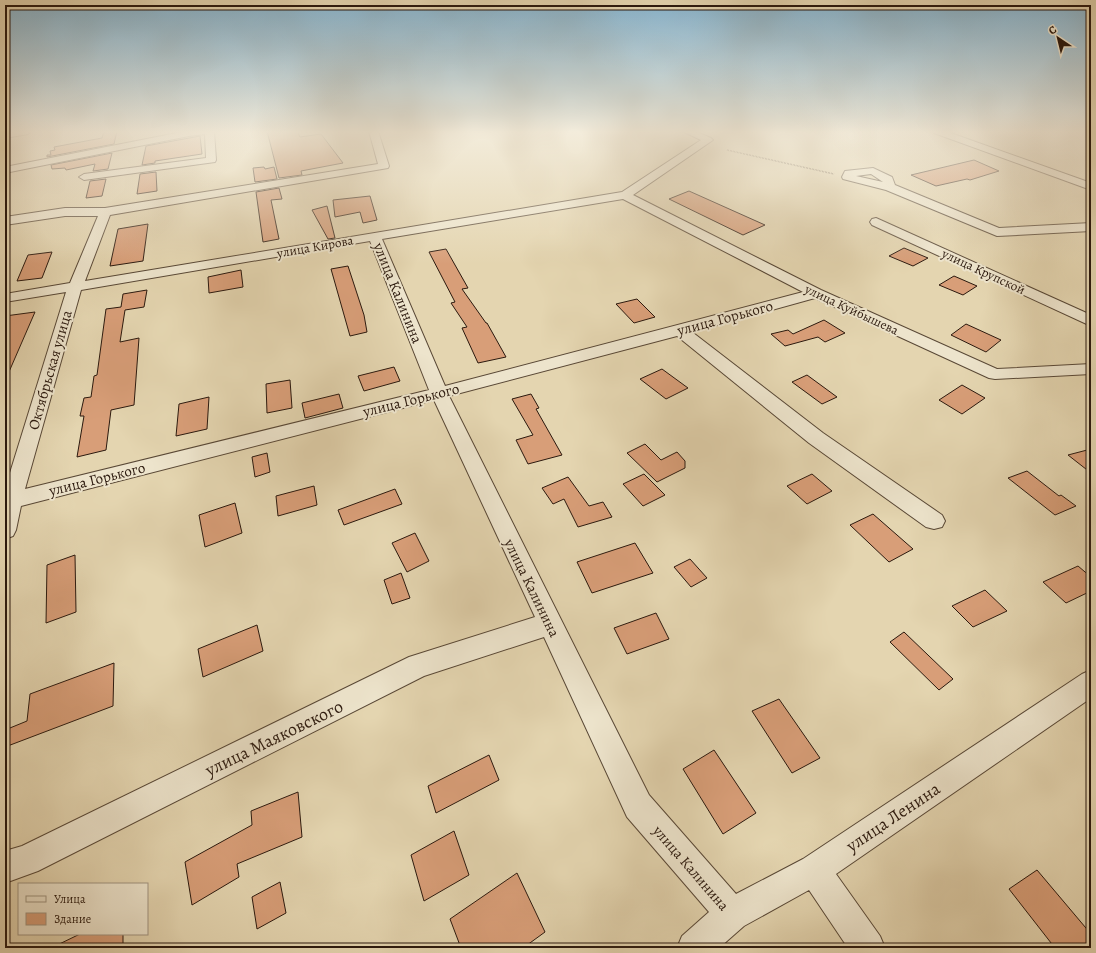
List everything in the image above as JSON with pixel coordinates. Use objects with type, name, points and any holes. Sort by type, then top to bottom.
[{"type":"street","points":[[84,177],[95,175]]},
{"type":"street","points":[[5,221],[65,212],[105,212],[327,175]]},
{"type":"street","points":[[625,195],[654,175]]},
{"type":"street","points":[[881,175],[888,179],[890,187],[997,232],[1091,227]]},
{"type":"street","points":[[1059,175],[1091,187]]},
{"type":"street","name":"улица Кирова","points":[[5,298],[625,195]]},
{"type":"street","name":"улица Куйбышева","points":[[625,195],[816,293],[995,374],[1091,369]]},
{"type":"street","name":"Октябрьская улица","points":[[5,530],[9,501],[75,287],[105,212]]},
{"type":"street","name":"улица Крупской","points":[[876,222],[1091,321]]},
{"type":"street","name":"улица Калинина","points":[[374,236],[439,393],[638,806],[732,914]]},
{"type":"street","name":"улица Горького","points":[[9,501],[439,393],[816,293]]},
{"type":"street","points":[[680,330],[816,438],[934,521]]},
{"type":"street","name":"улица Маяковского","points":[[5,867],[27,860],[418,666],[549,624]]},
{"type":"street","name":"улица Ленина","points":[[694,948],[732,914],[814,870],[1091,683]]},
{"type":"street","points":[[814,870],[868,948]]},
{"type":"path","points":[[840,175],[847,177]]},
{"type":"building","points":[[140,175],[156,175],[157,191],[137,194]]},
{"type":"building","points":[[254,175],[276,175],[277,179],[255,182]]},
{"type":"building","points":[[278,175],[298,175],[279,178]]},
{"type":"building","points":[[912,175],[985,175],[970,180],[967,179],[936,186]]},
{"type":"building","points":[[106,179],[102,196],[86,198],[90,181]]},
{"type":"building","points":[[279,188],[282,199],[271,200],[279,239],[263,242],[256,192]]},
{"type":"building","points":[[689,191],[765,225],[743,235],[669,199]]},
{"type":"building","points":[[370,196],[377,220],[363,223],[360,212],[335,217],[333,200]]},
{"type":"building","points":[[327,206],[335,238],[328,239],[312,210]]},
{"type":"building","points":[[148,224],[143,261],[110,266],[118,229]]},
{"type":"building","points":[[904,248],[928,258],[913,266],[889,256]]},
{"type":"building","points":[[446,249],[468,288],[462,289],[487,323],[506,357],[478,363],[462,328],[467,327],[451,303],[455,302],[429,252]]},
{"type":"building","points":[[52,252],[42,278],[17,281],[28,255]]},
{"type":"building","points":[[348,266],[364,315],[367,332],[350,336],[331,269]]},
{"type":"building","points":[[241,270],[243,287],[209,293],[208,277]]},
{"type":"building","points":[[954,276],[977,286],[963,295],[939,285]]},
{"type":"building","points":[[147,290],[144,307],[125,310],[120,342],[139,338],[134,405],[111,410],[106,450],[77,457],[84,416],[80,416],[84,398],[91,397],[94,376],[97,375],[106,309],[121,307],[123,294]]},
{"type":"building","points":[[637,299],[655,317],[634,323],[616,304]]},
{"type":"building","points":[[35,312],[5,381],[5,316]]},
{"type":"building","points":[[824,320],[845,333],[825,342],[818,337],[785,346],[771,334],[788,330],[793,334]]},
{"type":"building","points":[[966,324],[1001,340],[986,352],[951,335]]},
{"type":"building","points":[[394,367],[400,381],[364,391],[358,376]]},
{"type":"building","points":[[662,369],[688,388],[666,399],[640,379]]},
{"type":"building","points":[[807,375],[837,397],[822,404],[792,382]]},
{"type":"building","points":[[290,380],[292,408],[267,413],[266,384]]},
{"type":"building","points":[[962,385],[985,398],[962,414],[939,400]]},
{"type":"building","points":[[339,394],[343,408],[305,418],[302,403]]},
{"type":"building","points":[[531,394],[539,408],[536,409],[562,455],[528,464],[516,440],[533,435],[512,399]]},
{"type":"building","points":[[209,397],[207,429],[176,436],[179,404]]},
{"type":"building","points":[[645,444],[661,460],[677,452],[685,461],[685,468],[657,482],[627,453]]},
{"type":"building","points":[[1091,449],[1091,473],[1068,455]]},
{"type":"building","points":[[267,453],[270,472],[255,477],[252,457]]},
{"type":"building","points":[[1027,471],[1059,496],[1061,495],[1076,506],[1055,515],[1008,478]]},
{"type":"building","points":[[644,474],[665,495],[643,506],[623,484]]},
{"type":"building","points":[[812,474],[832,491],[807,504],[787,486]]},
{"type":"building","points":[[568,477],[589,506],[603,502],[612,517],[578,527],[564,499],[553,504],[542,488]]},
{"type":"building","points":[[314,486],[317,505],[278,516],[276,496]]},
{"type":"building","points":[[395,489],[402,504],[344,525],[338,510]]},
{"type":"building","points":[[235,503],[242,533],[205,547],[199,515]]},
{"type":"building","points":[[873,514],[913,549],[889,562],[850,525]]},
{"type":"building","points":[[415,533],[429,561],[407,572],[392,543]]},
{"type":"building","points":[[635,543],[653,573],[592,593],[577,562]]},
{"type":"building","points":[[75,555],[76,612],[46,623],[47,565]]},
{"type":"building","points":[[690,559],[707,578],[691,587],[674,567]]},
{"type":"building","points":[[1078,566],[1091,577],[1091,591],[1066,603],[1043,582]]},
{"type":"building","points":[[401,573],[410,598],[392,604],[384,580]]},
{"type":"building","points":[[985,590],[1007,611],[973,627],[952,606]]},
{"type":"building","points":[[656,613],[669,639],[627,654],[614,628]]},
{"type":"building","points":[[257,625],[263,651],[203,677],[198,649]]},
{"type":"building","points":[[904,632],[953,679],[939,690],[890,642]]},
{"type":"building","points":[[114,663],[113,706],[5,747],[5,730],[27,721],[30,694]]},
{"type":"building","points":[[779,699],[820,758],[792,773],[752,711]]},
{"type":"building","points":[[714,750],[756,813],[723,834],[683,769]]},
{"type":"building","points":[[489,755],[499,780],[436,813],[428,786]]},
{"type":"building","points":[[298,792],[302,837],[237,864],[239,877],[192,905],[185,862],[252,825],[251,811]]},
{"type":"building","points":[[454,831],[469,875],[424,901],[411,855]]},
{"type":"building","points":[[1037,870],[1091,934],[1091,948],[1055,948],[1009,889]]},
{"type":"building","points":[[517,873],[545,932],[523,948],[461,948],[450,919]]},
{"type":"building","points":[[280,882],[286,913],[257,929],[252,897]]},
{"type":"building","points":[[78,935],[123,935],[123,948],[51,948]]}]
